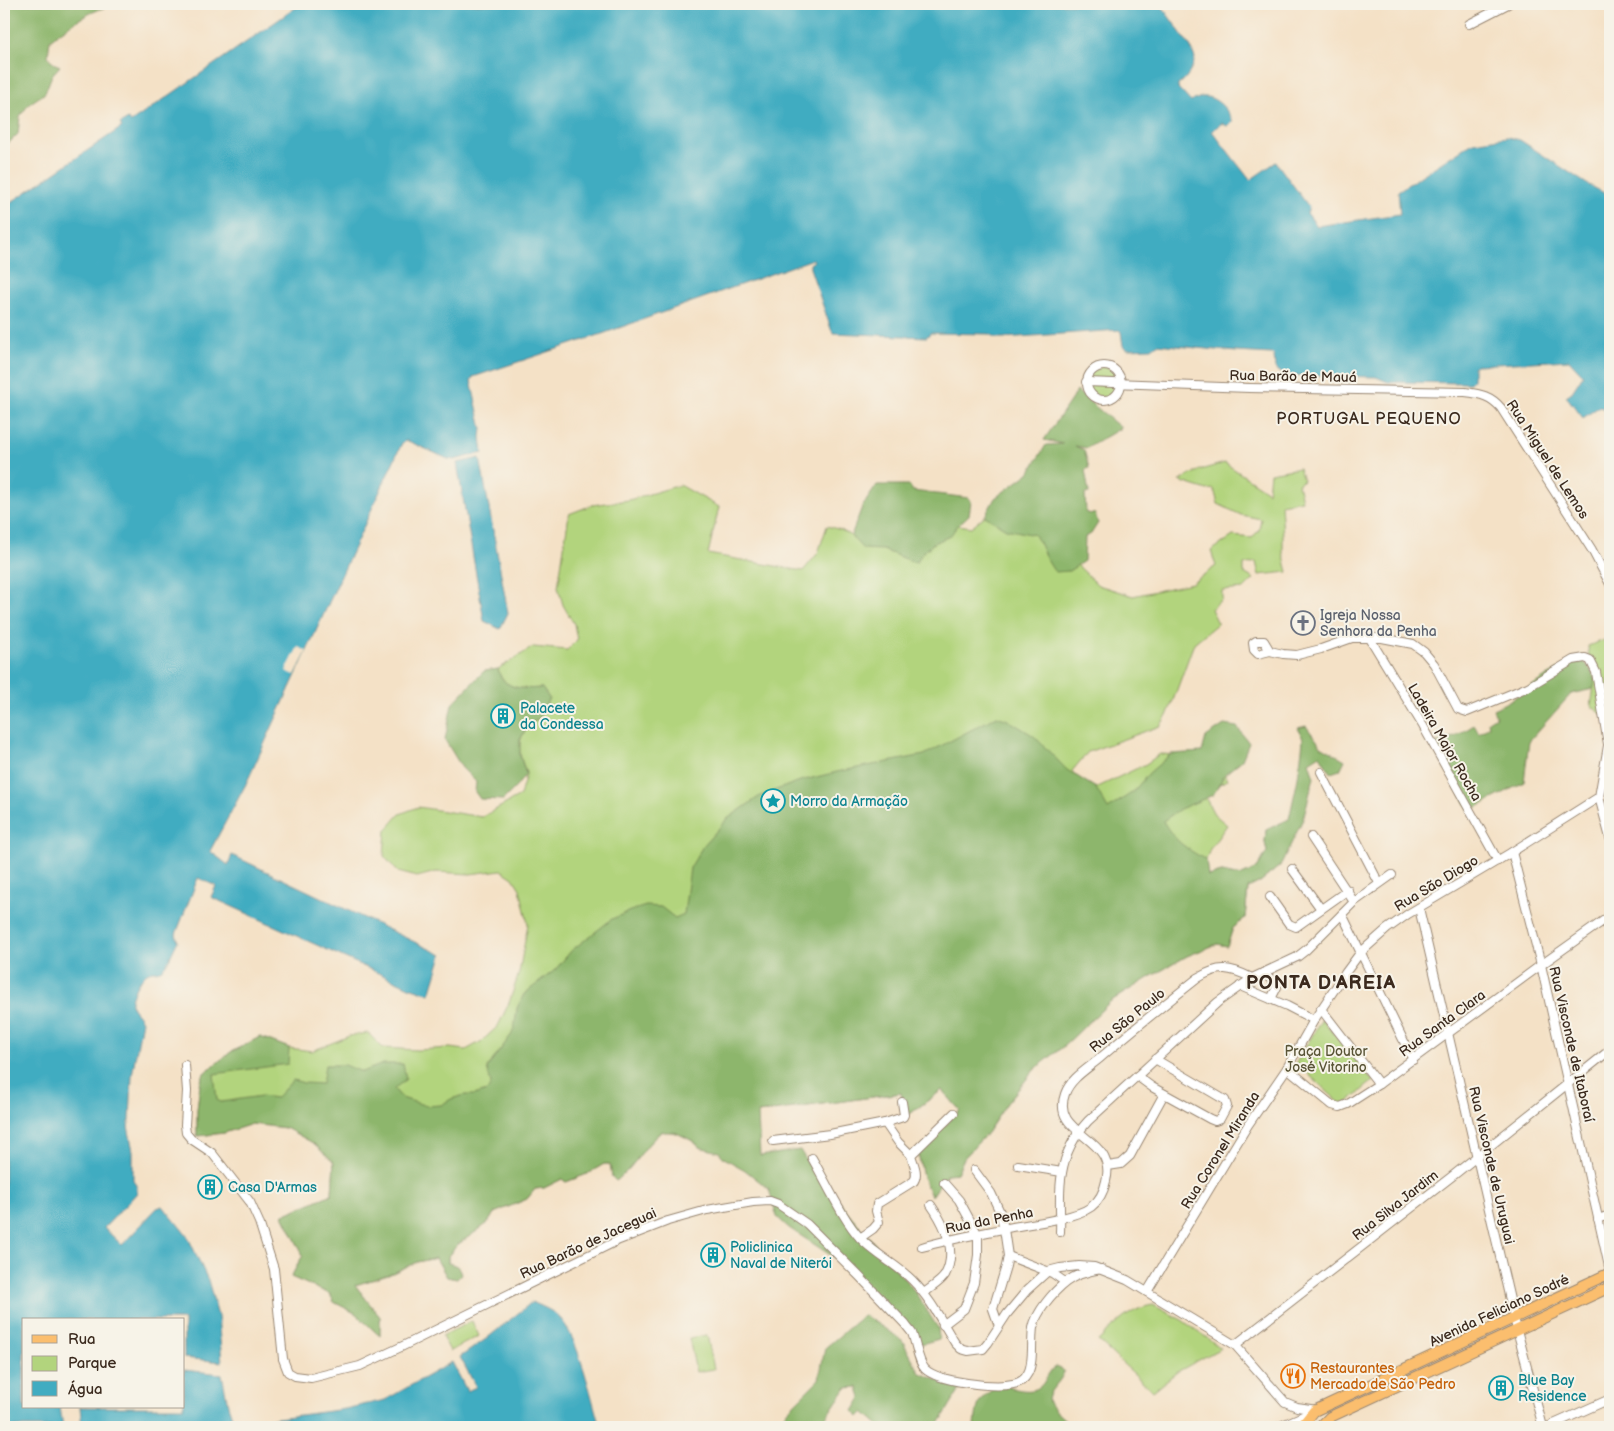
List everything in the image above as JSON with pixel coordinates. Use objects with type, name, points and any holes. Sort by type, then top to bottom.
[{"type":"main road","name":"Avenida Feliciano Sodré","points":[[1316,1411],[1610,1272]]},
{"type":"main road","name":"Avenida Feliciano Sodré","points":[[1320,1427],[1330,1417],[1610,1287]]},
{"type":"main road","points":[[1301,1427],[1316,1411]]},
{"type":"street","points":[[1469,24],[1508,4]]},
{"type":"street","points":[[1101,366],[1112,368],[1117,372],[1121,383],[1114,397],[1103,400],[1093,397],[1087,388],[1086,382],[1090,372],[1101,366]]},
{"type":"street","name":"Rua Barão de Mauá","points":[[1086,382],[1249,388],[1465,392]]},
{"type":"street","name":"Rua Miguel de Lemos","points":[[1465,392],[1490,398],[1501,408],[1592,550],[1610,584]]},
{"type":"street","points":[[1273,652],[1297,654],[1321,649],[1352,638],[1370,637],[1413,644],[1434,664],[1458,709],[1467,712],[1528,687],[1573,660],[1584,658],[1590,660],[1596,672],[1608,744]]},
{"type":"street","name":"Ladeira Major Rocha","points":[[1370,637],[1423,726],[1498,861]]},
{"type":"street","points":[[1610,734],[1599,797],[1610,838]]},
{"type":"street","points":[[1321,772],[1379,883]]},
{"type":"street","name":"Rua São Diogo","points":[[1314,1020],[1360,953],[1387,929],[1408,914],[1498,861],[1599,797]]},
{"type":"street","points":[[1312,837],[1354,902]]},
{"type":"street","name":"Rua Visconde de Itaboraí","points":[[1512,852],[1541,965],[1610,1272]]},
{"type":"street","points":[[1292,869],[1321,909]]},
{"type":"street","points":[[1060,1232],[1062,1172],[1078,1131],[1098,1110],[1205,1013],[1252,978],[1306,950],[1354,902],[1392,875]]},
{"type":"street","points":[[1270,897],[1293,927],[1300,926],[1348,890]]},
{"type":"street","name":"Rua Visconde de Uruguai","points":[[1419,908],[1517,1330],[1543,1427]]},
{"type":"street","points":[[1342,914],[1413,1060]]},
{"type":"street","name":"Rua Santa Clara","points":[[1287,1068],[1323,1099],[1340,1108],[1413,1060],[1610,916]]},
{"type":"street","name":"Rua São Paulo","points":[[1108,1166],[1098,1148],[1066,1119],[1063,1111],[1065,1093],[1073,1081],[1127,1034],[1198,978],[1211,970],[1223,968],[1252,978]]},
{"type":"street","points":[[1263,973],[1276,983],[1277,988],[1271,999]]},
{"type":"street","points":[[1240,986],[1314,1020]]},
{"type":"street","points":[[1322,1009],[1379,1084]]},
{"type":"street","name":"Rua Coronel Miranda","points":[[1147,1292],[1248,1125],[1287,1068],[1314,1020]]},
{"type":"street","name":"Rua Silva Jardim","points":[[1235,1345],[1610,1050]]},
{"type":"street","points":[[1137,1076],[1164,1094],[1215,1121],[1220,1119],[1228,1106],[1225,1100],[1155,1059]]},
{"type":"street","name":"Rua Barão de Jaceguai","points":[[185,1065],[187,1091],[186,1133],[191,1139],[212,1153],[250,1202],[259,1222],[274,1269],[284,1359],[288,1372],[295,1376],[310,1378],[360,1366],[619,1240],[668,1220],[745,1202],[770,1202],[778,1204],[807,1224],[905,1324],[912,1333],[922,1366],[942,1378],[984,1385],[1013,1384],[1021,1381],[1029,1372],[1031,1365],[1034,1326],[1038,1314],[1065,1282],[1084,1273],[1101,1269]]},
{"type":"street","points":[[1108,1166],[1121,1164],[1130,1156],[1164,1094]]},
{"type":"street","points":[[773,1140],[830,1134],[885,1124],[903,1118],[902,1102]]},
{"type":"street","points":[[911,1155],[954,1113]]},
{"type":"street","points":[[860,1238],[878,1225],[877,1204],[914,1181],[917,1177],[911,1155],[898,1142],[885,1124]]},
{"type":"street","points":[[812,1158],[850,1225],[860,1238],[877,1254],[911,1278],[924,1293],[955,1343],[961,1349],[968,1351],[983,1349],[1027,1290],[1048,1271],[1079,1266],[1094,1267],[1126,1280],[1235,1345],[1285,1402],[1316,1411]]},
{"type":"street","points":[[1018,1165],[1062,1172]]},
{"type":"street","name":"Rua da Penha","points":[[922,1247],[1061,1217],[1084,1210],[1098,1200],[1105,1187],[1108,1166]]},
{"type":"street","points":[[974,1170],[991,1193],[1000,1212],[1004,1229],[1008,1256],[993,1309],[999,1326]]},
{"type":"street","points":[[943,1324],[964,1309],[974,1283],[978,1255],[978,1235],[959,1200],[944,1184]]},
{"type":"street","points":[[924,1293],[944,1277],[951,1259],[949,1240],[940,1218],[931,1205]]},
{"type":"street","points":[[1598,1219],[1610,1215]]},
{"type":"street","points":[[1008,1256],[1048,1271],[1065,1282]]},
{"type":"street","points":[[1547,1427],[1610,1399]]},
{"type":"street","points":[[1278,1427],[1316,1411]]},
{"type":"green space","points":[[4,4],[119,4],[91,13],[74,22],[50,40],[48,56],[53,63],[60,66],[52,75],[45,93],[29,104],[20,116],[18,134],[11,141],[4,144]]},
{"type":"green space","points":[[1101,367],[1113,370],[1119,381],[1088,381],[1091,373]]},
{"type":"green space","points":[[1088,384],[1119,384],[1116,393],[1107,398],[1094,395]]},
{"type":"green space","points":[[1077,391],[1121,428],[1087,448],[1075,446],[1084,450],[1089,468],[1085,470],[1089,493],[1085,494],[1086,513],[1095,514],[1098,523],[1091,534],[1085,537],[1084,561],[1069,571],[1055,572],[1035,535],[1006,529],[985,516],[995,498],[1029,473],[1046,445],[1063,444],[1044,440]]},
{"type":"green space","points":[[1225,463],[1268,492],[1270,473],[1299,468],[1303,480],[1298,484],[1302,500],[1281,504],[1283,553],[1288,572],[1259,575],[1256,562],[1244,565],[1244,573],[1254,579],[1244,589],[1222,591],[1222,599],[1211,609],[1218,623],[1194,643],[1167,716],[1160,726],[1088,752],[1072,771],[1081,780],[1096,788],[1146,764],[1160,754],[1182,755],[1203,752],[1221,765],[1227,780],[1203,793],[1214,814],[1227,825],[1210,849],[1203,868],[1208,876],[1222,872],[1240,876],[1257,868],[1267,852],[1265,842],[1266,830],[1281,865],[1260,882],[1248,888],[1245,918],[1233,928],[1227,946],[1217,944],[1187,956],[1111,1001],[1065,1045],[1034,1070],[1007,1103],[987,1133],[964,1158],[957,1173],[947,1174],[931,1196],[923,1177],[918,1153],[960,1110],[942,1090],[907,1116],[901,1093],[758,1113],[746,1142],[713,1149],[699,1147],[682,1135],[662,1131],[616,1181],[612,1177],[610,1164],[604,1164],[587,1174],[566,1182],[562,1179],[544,1188],[535,1189],[527,1199],[494,1213],[488,1223],[457,1245],[448,1256],[448,1263],[455,1265],[460,1270],[461,1275],[457,1279],[447,1277],[436,1258],[417,1262],[388,1275],[355,1285],[380,1317],[380,1336],[355,1313],[334,1302],[330,1294],[291,1277],[303,1255],[283,1215],[332,1194],[334,1162],[313,1143],[286,1128],[252,1124],[224,1133],[197,1136],[197,1110],[200,1084],[204,1073],[231,1052],[260,1037],[289,1048],[312,1051],[349,1036],[368,1033],[383,1048],[417,1050],[450,1048],[466,1050],[482,1041],[498,1026],[509,1003],[519,973],[528,924],[520,889],[513,878],[501,870],[470,874],[436,872],[417,877],[398,872],[384,856],[386,830],[400,814],[418,807],[482,817],[520,796],[526,773],[521,758],[521,739],[526,730],[540,717],[542,688],[532,689],[511,686],[502,679],[498,669],[533,647],[567,650],[577,640],[574,624],[563,605],[558,587],[569,514],[592,505],[629,500],[680,485],[719,507],[708,554],[803,571],[818,553],[827,526],[841,530],[851,536],[940,522],[971,527],[1001,503],[1071,559],[1098,585],[1133,596],[1192,583],[1216,566],[1211,551],[1233,536],[1252,538],[1259,530],[1261,519],[1241,515],[1218,504],[1214,489],[1207,490],[1179,481],[1200,470]]},
{"type":"green space","points":[[877,485],[909,485],[913,491],[969,498],[971,501],[969,515],[950,536],[934,543],[923,552],[916,563],[883,550],[863,549],[851,536],[862,507]]},
{"type":"green space","points":[[1610,638],[1610,710],[1606,717],[1591,706],[1597,665],[1589,658],[1588,646]]},
{"type":"green space","points":[[1583,661],[1593,674],[1595,682],[1593,689],[1571,694],[1529,741],[1524,782],[1470,811],[1434,745],[1458,735],[1474,725],[1479,733],[1489,726],[1488,721],[1496,716],[1493,709],[1516,697],[1559,669]]},
{"type":"green space","points":[[498,669],[503,680],[511,686],[532,689],[542,688],[549,698],[540,717],[527,727],[520,740],[520,756],[526,774],[503,800],[480,799],[475,792],[476,782],[462,768],[445,740],[452,704],[484,671]]},
{"type":"green space","points":[[997,716],[1008,720],[1034,736],[1067,770],[1096,788],[1108,809],[1133,792],[1149,773],[1171,754],[1202,752],[1206,737],[1224,725],[1237,727],[1249,743],[1242,760],[1225,774],[1213,795],[1180,809],[1163,821],[1182,844],[1206,860],[1208,876],[1222,872],[1240,876],[1257,868],[1267,852],[1265,842],[1266,830],[1289,819],[1302,750],[1303,739],[1298,728],[1306,726],[1321,746],[1345,760],[1340,770],[1331,773],[1320,755],[1309,762],[1314,777],[1303,819],[1281,865],[1260,882],[1248,888],[1245,918],[1233,928],[1227,946],[1217,944],[1187,956],[1111,1001],[1065,1045],[1034,1070],[1007,1103],[987,1133],[964,1158],[957,1173],[947,1174],[931,1196],[923,1177],[918,1153],[960,1110],[942,1090],[907,1116],[901,1093],[758,1113],[760,1156],[800,1150],[812,1170],[913,1289],[938,1328],[939,1339],[921,1344],[852,1269],[789,1228],[777,1217],[769,1189],[745,1170],[724,1158],[719,1152],[699,1147],[695,1142],[675,1132],[662,1131],[616,1181],[612,1177],[610,1164],[604,1164],[587,1174],[566,1182],[562,1179],[544,1188],[535,1189],[527,1199],[494,1213],[488,1223],[457,1245],[448,1256],[448,1263],[455,1265],[460,1270],[461,1275],[457,1279],[447,1277],[436,1258],[417,1262],[388,1275],[355,1285],[380,1317],[380,1336],[355,1313],[334,1302],[330,1294],[291,1277],[303,1255],[283,1215],[332,1194],[334,1162],[313,1143],[286,1128],[252,1124],[224,1133],[197,1136],[197,1110],[200,1084],[204,1073],[231,1052],[260,1037],[289,1048],[288,1064],[214,1074],[217,1100],[221,1102],[261,1096],[276,1098],[293,1080],[322,1084],[325,1065],[345,1065],[362,1072],[383,1064],[403,1064],[406,1079],[394,1089],[402,1098],[427,1106],[441,1105],[451,1099],[464,1095],[474,1095],[487,1091],[491,1084],[487,1068],[512,1034],[517,1008],[524,994],[555,970],[572,950],[612,919],[646,906],[661,907],[675,918],[684,914],[690,868],[703,846],[727,819],[760,796],[800,781],[924,755]]},
{"type":"green space","name":"Praça Doutor José Vitorino","points":[[1322,1019],[1373,1081],[1343,1106],[1296,1063]]},
{"type":"green space","points":[[1153,1305],[1182,1320],[1221,1348],[1177,1372],[1153,1391],[1098,1341],[1129,1314]]},
{"type":"green space","points":[[864,1315],[902,1340],[920,1373],[960,1389],[937,1427],[881,1427],[864,1412],[859,1417],[853,1411],[861,1398],[858,1387],[846,1388],[819,1427],[771,1427],[819,1379],[825,1348]]},
{"type":"green space","points":[[472,1321],[479,1336],[450,1351],[442,1336]]},
{"type":"green space","points":[[707,1335],[714,1369],[696,1372],[689,1338]]},
{"type":"green space","points":[[1056,1366],[1064,1372],[1048,1399],[1052,1408],[1071,1427],[975,1427],[978,1407],[987,1394],[1000,1385],[1024,1390],[1040,1387]]},
{"type":"water","points":[[301,4],[1160,4],[1190,46],[1195,58],[1193,66],[1184,80],[1178,85],[1178,88],[1191,102],[1201,97],[1217,101],[1233,122],[1227,126],[1222,123],[1212,131],[1250,180],[1276,162],[1309,207],[1307,213],[1317,226],[1400,214],[1398,191],[1473,142],[1507,137],[1520,140],[1587,184],[1610,196],[1610,416],[1600,406],[1583,418],[1566,396],[1572,392],[1583,375],[1569,360],[1476,365],[1473,367],[1473,380],[1470,383],[1388,382],[1376,377],[1287,375],[1275,368],[1274,355],[1272,354],[1157,344],[1152,348],[1128,349],[1123,346],[1119,330],[1003,338],[997,338],[990,334],[930,333],[927,337],[833,333],[810,268],[810,264],[814,261],[813,259],[602,334],[473,377],[471,381],[482,429],[483,453],[454,460],[408,441],[402,443],[246,784],[210,851],[228,865],[232,855],[442,955],[430,994],[409,987],[211,897],[216,886],[198,878],[176,934],[178,941],[169,960],[162,969],[145,975],[136,987],[132,997],[131,1004],[142,1021],[132,1075],[130,1120],[128,1126],[133,1151],[133,1180],[137,1185],[137,1193],[104,1228],[122,1245],[157,1208],[163,1206],[188,1237],[208,1280],[218,1316],[222,1362],[185,1358],[185,1318],[22,1318],[22,1408],[60,1408],[63,1427],[4,1427],[4,207],[122,127],[120,124],[128,119],[131,122]]},
{"type":"water","points":[[480,458],[508,613],[500,629],[484,621],[457,463]]},
{"type":"water","points":[[532,1302],[553,1312],[566,1326],[578,1353],[600,1427],[256,1427],[255,1421],[345,1409],[385,1400],[452,1362],[467,1391],[476,1387],[460,1357]]},
{"type":"water","points":[[185,1370],[222,1374],[233,1420],[244,1423],[245,1427],[82,1427],[80,1408],[185,1408]]},
{"type":"pier","points":[[298,647],[307,651],[295,675],[286,671]]},
{"type":"place","name":"Igreja Nossa Senhora da Penha","points":[[1303,623]]},
{"type":"place","name":"Palacete da Condessa","points":[[503,716]]},
{"type":"place","name":"Morro da Armação","points":[[773,801]]},
{"type":"place","name":"Casa D'Armas","points":[[210,1187]]},
{"type":"place","name":"Policlinica Naval de Niterói","points":[[713,1255]]},
{"type":"place","name":"Restaurantes Mercado de São Pedro","points":[[1293,1376]]},
{"type":"place","name":"Blue Bay Residence","points":[[1501,1388]]},
{"type":"district","name":"PORTUGAL PEQUENO","points":[[1369,418]]},
{"type":"district","name":"PONTA D'AREIA","points":[[1321,982]]}]
